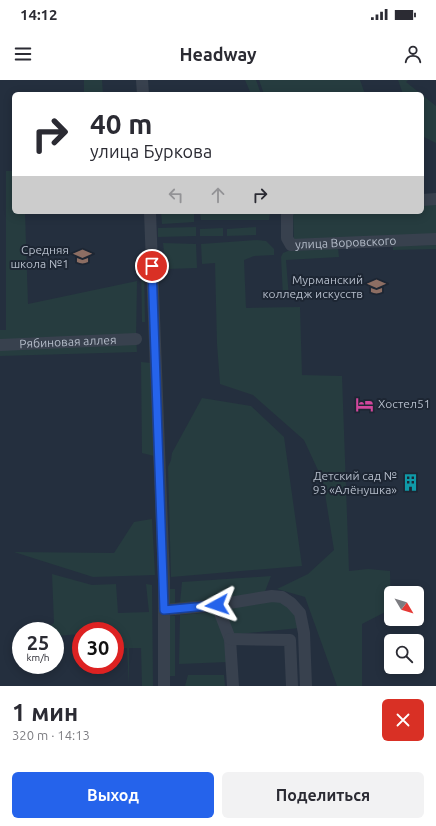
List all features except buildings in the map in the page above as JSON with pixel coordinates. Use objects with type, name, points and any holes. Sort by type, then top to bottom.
[{"type":"street","points":[[142,80],[143,92]]},
{"type":"street","points":[[424,200],[436,199]]},
{"type":"street","points":[[150,214],[164,610],[164,686]]},
{"type":"street","name":"улица Воровского","points":[[287,214],[287,238],[291,245],[436,238]]},
{"type":"street","name":"Рябиновая аллея","points":[[0,345],[136,339]]},
{"type":"street","points":[[164,610],[217,605],[272,596],[282,597],[291,603],[300,614],[304,633],[306,686]]},
{"type":"street","points":[[217,605],[230,640],[233,686]]},
{"type":"street","points":[[230,640],[290,640],[292,686]]},
{"type":"green space","points":[[84,80],[102,80],[103,92],[84,92]]},
{"type":"green space","points":[[245,80],[256,80],[260,92],[250,92]]},
{"type":"green space","points":[[259,80],[360,80],[364,92],[263,92]]},
{"type":"green space","points":[[398,80],[408,80],[406,82],[418,92],[402,92]]},
{"type":"green space","points":[[424,97],[436,106],[436,143],[424,137]]},
{"type":"green space","points":[[6,171],[12,171],[12,214],[25,214],[28,304],[137,281],[137,352],[0,356],[0,330],[6,330]]},
{"type":"green space","points":[[436,204],[436,235],[294,243],[293,214],[424,214],[424,205]]},
{"type":"green space","points":[[161,214],[194,214],[194,222],[162,224]]},
{"type":"green space","points":[[200,214],[270,214],[269,220],[201,220]]},
{"type":"green space","points":[[196,227],[196,236],[158,237],[158,228]]},
{"type":"green space","points":[[256,227],[256,235],[227,236],[227,229]]},
{"type":"green space","points":[[223,228],[223,236],[200,236],[200,229]]},
{"type":"green space","points":[[257,240],[266,241],[274,249],[274,255],[254,256],[244,260],[246,308],[300,307],[302,375],[342,376],[349,571],[368,569],[390,571],[390,586],[384,586],[384,613],[362,624],[362,686],[337,686],[305,597],[277,589],[308,574],[334,550],[323,481],[304,440],[253,395],[220,384],[217,344],[215,263],[202,264],[201,244]]},
{"type":"green space","points":[[163,243],[196,244],[197,268],[166,269]]},
{"type":"green space","points":[[436,245],[436,249],[393,250],[393,246]]},
{"type":"green space","points":[[338,248],[339,257],[286,260],[289,298],[283,297],[281,257],[283,253],[288,251]]},
{"type":"green space","points":[[141,265],[144,265],[145,322],[142,322]]},
{"type":"green space","points":[[141,362],[151,363],[154,456],[142,453]]},
{"type":"green space","points":[[202,398],[251,406],[284,437],[302,566],[171,577],[168,467],[172,453]]},
{"type":"green space","points":[[152,519],[155,575],[93,577],[14,552],[114,553],[134,522]]},
{"type":"green space","points":[[52,574],[92,585],[116,584],[118,613],[149,612],[146,584],[152,585],[153,686],[142,686],[141,648],[129,648],[129,686],[127,648],[124,648],[124,622],[72,622],[72,635],[64,635],[64,622],[54,622]]},
{"type":"green space","points":[[271,576],[264,594],[180,603],[182,582]]},
{"type":"green space","points":[[170,589],[175,589],[175,604],[170,604]]},
{"type":"green space","points":[[280,600],[294,611],[299,628],[230,635],[223,609]]},
{"type":"green space","points":[[214,612],[225,631],[228,662],[179,664],[180,615]]},
{"type":"green space","points":[[170,616],[175,616],[175,676],[170,676]]},
{"type":"green space","points":[[188,675],[224,675],[225,686],[185,686]]},
{"type":"place","name":"Средняя школа №1","points":[[82,257]]},
{"type":"place","name":"Мурманский колледж искусств","points":[[376,287]]},
{"type":"place","name":"Хостел51","points":[[365,404]]},
{"type":"place","name":"Детский сад № 93 «Алёнушка»","points":[[410,483]]},
{"type":"route","points":[[152,266],[164,610],[217,605]]}]
